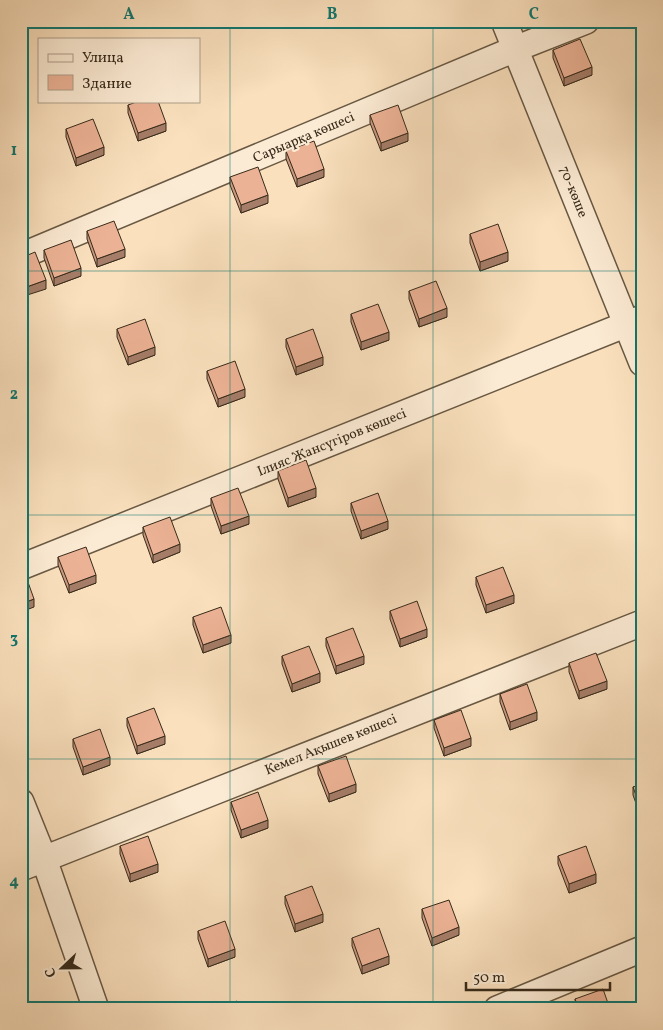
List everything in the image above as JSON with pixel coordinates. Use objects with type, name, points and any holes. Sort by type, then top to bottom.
[{"type":"street","name":"70-көше","points":[[504,21],[634,321],[642,363]]},
{"type":"street","name":"Сарыарқа көшесі","points":[[21,256],[586,21]]},
{"type":"street","name":"Ілияс Жансүгіров көшесі","points":[[21,567],[634,321]]},
{"type":"street","name":"Кемел Ақышев көшесі","points":[[21,868],[642,623]]},
{"type":"street","points":[[21,802],[44,858],[96,1009]]},
{"type":"street","points":[[497,1009],[642,948]]},
{"type":"building","points":[[580,39],[592,67],[564,78],[553,50]]},
{"type":"building","points":[[136,102],[158,102],[166,123],[138,133],[128,105]]},
{"type":"building","points":[[398,105],[408,133],[381,143],[370,115]]},
{"type":"building","points":[[93,119],[104,147],[76,158],[66,129]]},
{"type":"building","points":[[314,141],[324,169],[297,179],[286,151]]},
{"type":"building","points":[[258,167],[268,195],[241,205],[230,177]]},
{"type":"building","points":[[114,221],[125,249],[97,259],[87,231]]},
{"type":"building","points":[[498,224],[508,252],[480,262],[470,234]]},
{"type":"building","points":[[71,240],[81,268],[54,278],[44,250]]},
{"type":"building","points":[[35,252],[46,280],[21,289],[21,258]]},
{"type":"building","points":[[436,281],[447,308],[419,319],[409,291]]},
{"type":"building","points":[[378,304],[389,332],[361,342],[351,314]]},
{"type":"building","points":[[145,319],[155,347],[128,357],[117,329]]},
{"type":"building","points":[[313,329],[323,357],[296,367],[286,339]]},
{"type":"building","points":[[235,361],[245,389],[218,399],[207,371]]},
{"type":"building","points":[[306,460],[316,488],[288,498],[278,471]]},
{"type":"building","points":[[238,488],[249,516],[221,526],[211,498]]},
{"type":"building","points":[[378,493],[388,521],[361,531],[351,503]]},
{"type":"building","points":[[170,517],[180,544],[153,555],[143,527]]},
{"type":"building","points":[[86,547],[96,575],[69,585],[58,557]]},
{"type":"building","points":[[503,567],[514,595],[486,605],[476,577]]},
{"type":"building","points":[[24,571],[34,599],[21,604],[21,572]]},
{"type":"building","points":[[417,601],[427,629],[400,639],[390,611]]},
{"type":"building","points":[[221,607],[231,635],[203,645],[193,617]]},
{"type":"building","points":[[353,628],[364,656],[336,666],[326,638]]},
{"type":"building","points":[[309,646],[320,673],[292,684],[282,656]]},
{"type":"building","points":[[596,653],[607,681],[579,691],[569,663]]},
{"type":"building","points":[[527,684],[537,712],[510,722],[500,694]]},
{"type":"building","points":[[154,708],[165,736],[137,746],[127,718]]},
{"type":"building","points":[[461,710],[471,738],[444,748],[434,720]]},
{"type":"building","points":[[100,729],[110,757],[83,767],[73,739]]},
{"type":"building","points":[[346,756],[356,784],[329,794],[318,766]]},
{"type":"building","points":[[642,784],[642,812],[633,787]]},
{"type":"building","points":[[258,792],[268,820],[241,830],[231,802]]},
{"type":"building","points":[[148,836],[158,864],[130,874],[120,846]]},
{"type":"building","points":[[586,846],[596,874],[569,884],[558,856]]},
{"type":"building","points":[[312,886],[323,914],[295,924],[285,896]]},
{"type":"building","points":[[449,900],[459,927],[432,938],[422,909]]},
{"type":"building","points":[[225,921],[235,949],[208,959],[198,931]]},
{"type":"building","points":[[379,928],[389,956],[362,966],[352,938]]},
{"type":"building","points":[[603,989],[610,1009],[579,1009],[575,999]]},
{"type":"building","points":[[237,1001],[240,1009],[217,1009]]},
{"type":"building","points":[[556,1004],[557,1009],[544,1009]]}]
